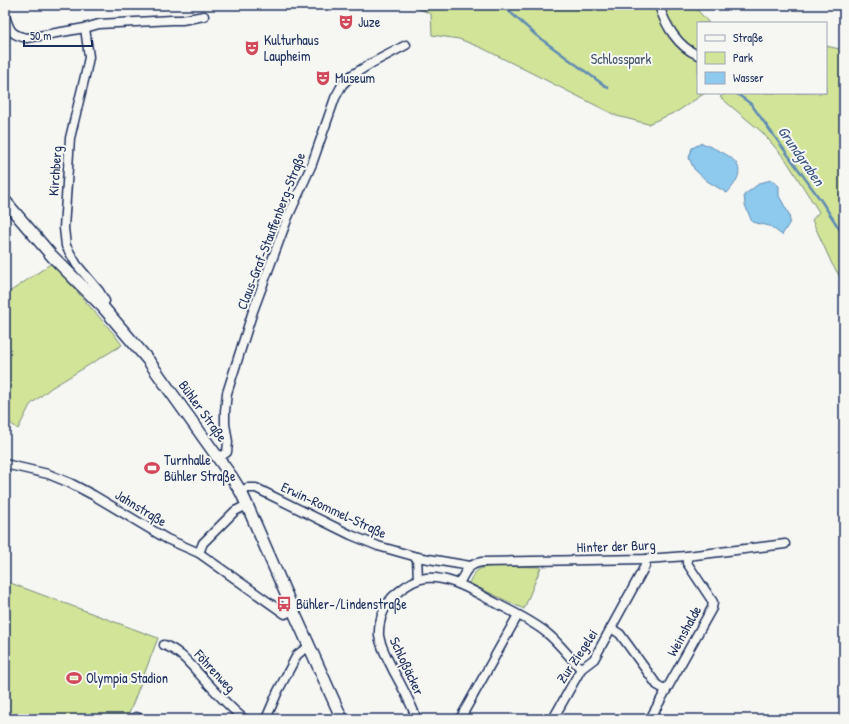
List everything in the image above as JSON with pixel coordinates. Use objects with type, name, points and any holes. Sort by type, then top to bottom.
[{"type":"street","points":[[659,5],[668,28],[681,44],[697,55]]},
{"type":"street","points":[[5,16],[11,32],[27,38],[85,28],[99,24],[182,20],[204,16]]},
{"type":"street","name":"Kirchberg","points":[[85,28],[89,57],[70,138],[64,228],[66,246],[77,265],[99,291],[105,301],[102,306]]},
{"type":"street","name":"Claus-Graf-Stauffenberg-Straße","points":[[219,458],[227,452],[228,447],[224,411],[227,392],[236,363],[253,311],[280,238],[312,164],[335,98],[342,85],[352,75],[406,45]]},
{"type":"street","name":"Bühler Straße","points":[[5,200],[52,256],[102,306],[148,360],[219,458],[241,492],[342,719]]},
{"type":"street","name":"Jahnstraße","points":[[5,464],[48,474],[70,483],[167,539],[199,553],[285,614],[293,610]]},
{"type":"street","name":"Erwin-Rommel-Straße","points":[[241,492],[247,488],[256,488],[351,535],[378,546],[417,557],[470,566]]},
{"type":"street","points":[[199,553],[203,543],[235,511],[247,505]]},
{"type":"street","name":"Hinter der Burg","points":[[470,566],[482,562],[646,559],[687,556],[785,544]]},
{"type":"street","name":"Weinshalde","points":[[650,719],[712,608],[713,602],[688,563],[687,556]]},
{"type":"street","points":[[417,557],[418,579]]},
{"type":"street","name":"Zur Ziegelei","points":[[554,719],[581,669],[594,659],[645,566],[646,559]]},
{"type":"street","points":[[459,584],[470,566]]},
{"type":"street","name":"Schloßäcker","points":[[417,719],[383,649],[380,636],[380,623],[383,613],[394,595],[418,579],[445,579],[459,584],[535,624],[549,634],[581,669]]},
{"type":"street","points":[[460,719],[518,615]]},
{"type":"street","name":"Zur Ziegelei","points":[[611,628],[620,634],[657,685],[666,690]]},
{"type":"street","name":"Föhrenweg","points":[[164,645],[172,648],[183,656],[232,709],[244,719]]},
{"type":"street","points":[[266,719],[296,655],[302,650],[310,647]]},
{"type":"green space","name":"Schlosspark","points":[[411,5],[693,5],[708,22],[697,22],[697,94],[704,94],[678,111],[648,124],[617,116],[482,48],[459,39],[432,35],[431,14]]},
{"type":"green space","points":[[827,46],[844,50],[844,283],[832,264],[812,220],[819,212],[786,160],[762,132],[720,97],[724,94],[827,94]]},
{"type":"green space","points":[[52,263],[122,345],[51,388],[30,405],[18,429],[5,419],[5,295]]},
{"type":"green space","points":[[498,566],[541,567],[524,609],[469,583],[474,574],[480,569]]},
{"type":"green space","name":"Olympia Stadion","points":[[5,581],[158,638],[127,719],[5,719]]},
{"type":"water","points":[[702,143],[729,156],[735,161],[738,167],[739,174],[735,183],[727,193],[707,181],[694,169],[689,158],[692,148]]},
{"type":"water","points":[[771,180],[779,186],[779,196],[789,214],[790,222],[782,235],[770,226],[752,222],[745,205],[744,195],[760,183]]},
{"type":"waterway","name":"Grundgraben","points":[[502,5],[537,36],[608,88]]},
{"type":"waterway","name":"Grundgraben","points":[[737,94],[751,104],[820,199],[844,236]]},
{"type":"place","name":"Juze","points":[[346,22]]},
{"type":"place","name":"Kulturhaus Laupheim","points":[[252,48]]},
{"type":"place","name":"Museum","points":[[323,78]]},
{"type":"place","name":"Turnhalle Bühler Straße","points":[[152,468]]},
{"type":"place","name":"Bühler-/Lindenstraße","points":[[284,604]]},
{"type":"place","name":"Olympia Stadion","points":[[74,678]]}]
